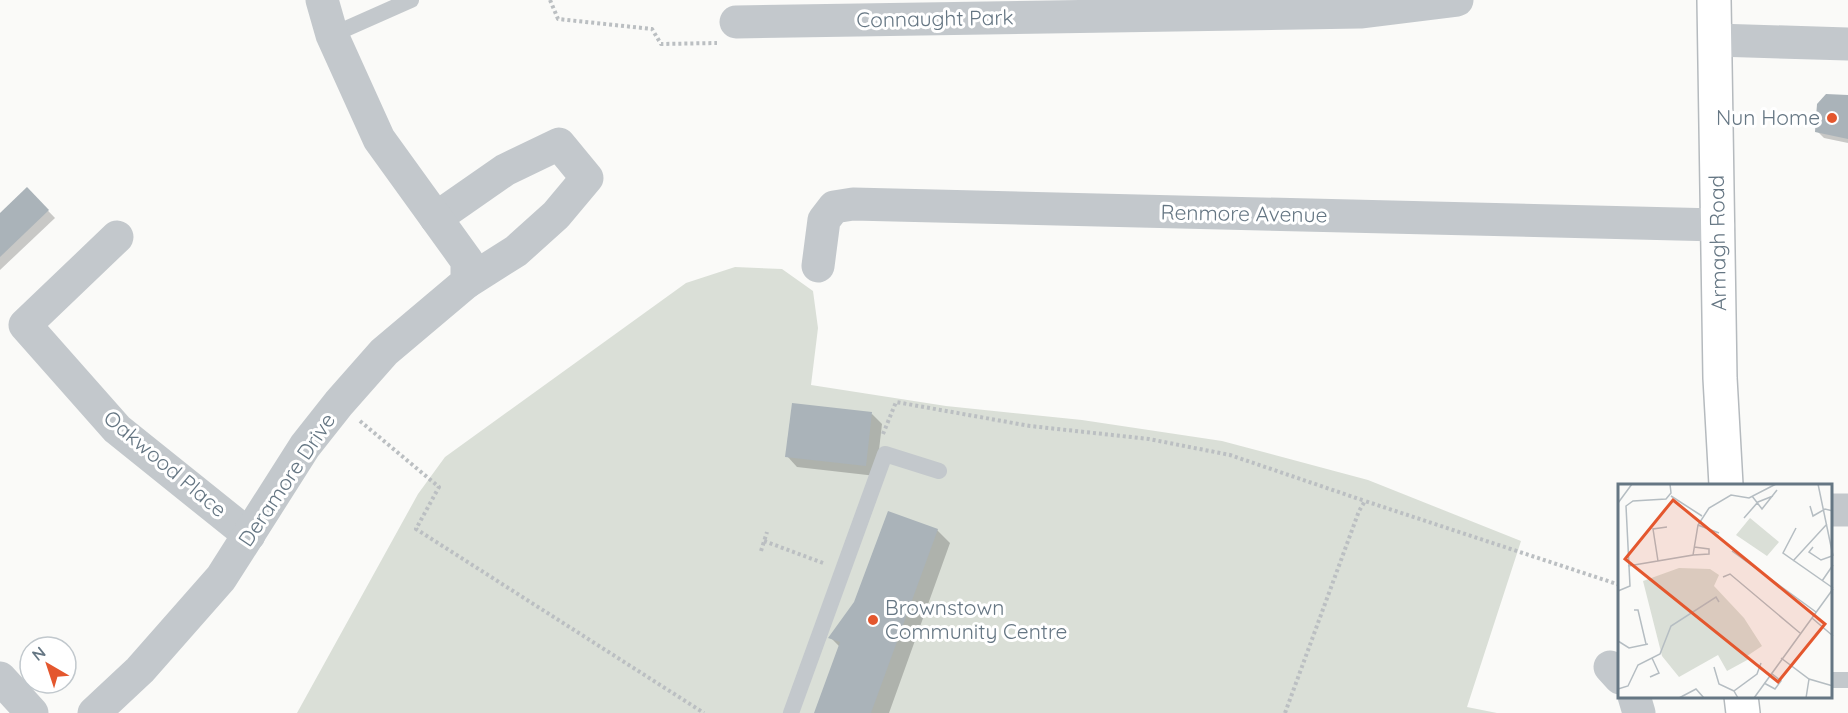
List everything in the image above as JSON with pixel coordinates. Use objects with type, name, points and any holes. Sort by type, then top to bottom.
[{"type":"main road","name":"Armagh Road","points":[[1714,0],[1720,378],[1726,484]]},
{"type":"main road","points":[[1741,698],[1743,713]]},
{"type":"street","points":[[322,0],[332,35],[380,139],[467,261],[467,282]]},
{"type":"street","name":"Connaught Park","points":[[736,22],[1360,12],[1457,0]]},
{"type":"street","points":[[1716,40],[1848,44]]},
{"type":"street","name":"Deramore Drive","points":[[94,713],[140,670],[214,586],[305,446],[384,352],[467,282],[516,251],[556,215],[587,178],[559,144],[505,170],[436,218]]},
{"type":"street","name":"Renmore Avenue","points":[[818,266],[824,220],[834,207],[853,204],[1718,225]]},
{"type":"street","name":"Oakwood Place","points":[[117,237],[25,325],[117,429],[249,535]]},
{"type":"street","points":[[3,688],[32,713]]},
{"type":"street","points":[[1635,698],[1639,713]]},
{"type":"lane","points":[[332,35],[411,0]]},
{"type":"lane","points":[[791,713],[885,454],[939,471]]},
{"type":"path","points":[[550,0],[558,19],[652,29],[661,44],[725,43],[736,22]]},
{"type":"path","points":[[885,454],[878,446],[896,402],[1030,426],[1149,439],[1230,455],[1618,584]]},
{"type":"path","points":[[339,404],[439,488],[416,528],[704,713]]},
{"type":"path","points":[[1285,713],[1359,511],[1365,501]]},
{"type":"path","points":[[761,551],[766,532]]},
{"type":"path","points":[[764,541],[829,566]]},
{"type":"shaded area","points":[[735,267],[782,269],[813,291],[818,328],[811,385],[946,406],[1082,420],[1222,441],[1368,480],[1521,541],[1467,707],[1497,713],[297,713],[418,494],[445,457],[686,283]]},
{"type":"building","name":"Nun Home","points":[[1826,94],[1848,95],[1848,139],[1815,132],[1817,104]]},
{"type":"building","points":[[27,187],[49,210],[0,257],[0,213]]},
{"type":"building","points":[[792,403],[872,412],[866,466],[785,457]]},
{"type":"building","name":"Brownstown Community Centre","points":[[888,511],[938,529],[871,713],[814,713],[840,642],[828,638],[854,602]]},
{"type":"place","name":"Nun Home","points":[[1832,118]]},
{"type":"place","name":"Brownstown Community Centre","points":[[873,620]]}]
